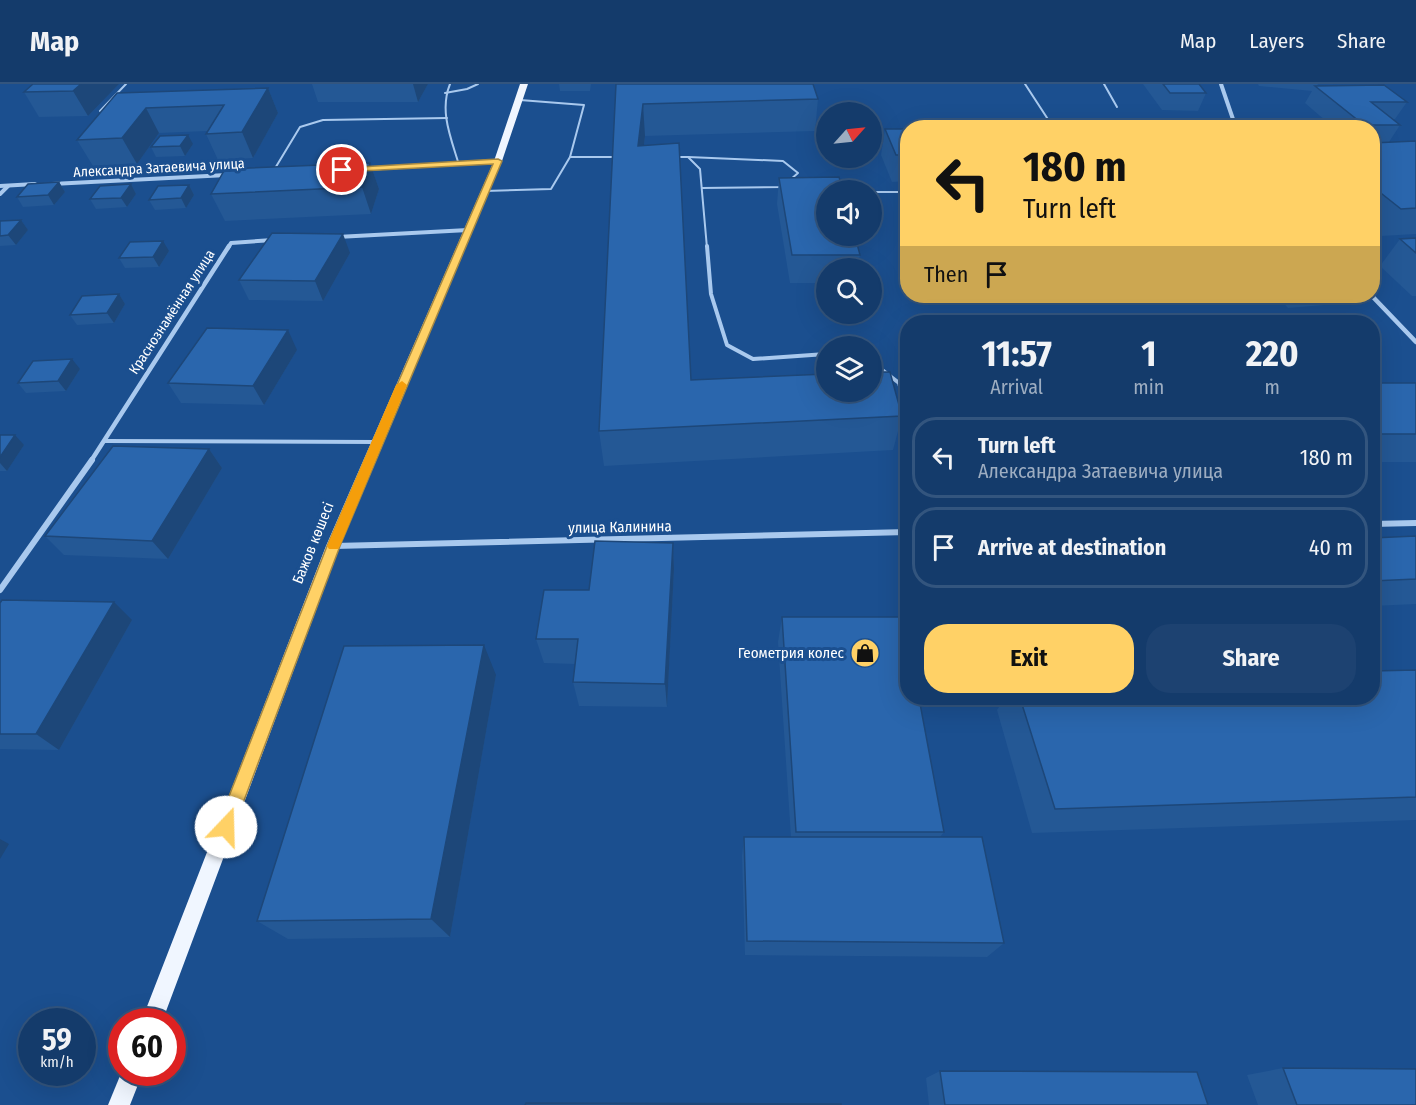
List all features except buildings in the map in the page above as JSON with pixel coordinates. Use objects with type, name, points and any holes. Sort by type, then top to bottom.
[{"type":"main road","name":"Бажов көшесі","points":[[156,1008],[333,546],[498,161],[524,84]]},
{"type":"main road","points":[[119,1105],[126,1086]]},
{"type":"street","points":[[1221,84],[1234,120]]},
{"type":"street","points":[[366,169],[498,161]]},
{"type":"street","points":[[272,173],[284,173]]},
{"type":"street","name":"Александра Затаевича улица","points":[[0,186],[236,175]]},
{"type":"street","points":[[0,194],[9,186]]},
{"type":"street","points":[[326,237],[468,230]]},
{"type":"street","name":"Краснознамённая улица","points":[[0,591],[105,441],[231,243],[279,240]]},
{"type":"street","points":[[1379,303],[1416,342]]},
{"type":"street","points":[[1380,524],[1416,524]]},
{"type":"street","name":"улица Калинина","points":[[333,546],[900,532]]},
{"type":"lane","points":[[100,111],[126,84]]},
{"type":"lane","points":[[450,84],[445,93],[447,127],[459,165]]},
{"type":"lane","points":[[445,93],[467,89],[478,84]]},
{"type":"lane","points":[[1024,84],[1048,120]]},
{"type":"lane","points":[[1104,84],[1117,107]]},
{"type":"lane","points":[[485,191],[551,189],[570,158],[584,105],[520,100]]},
{"type":"lane","points":[[272,173],[300,127],[323,120],[447,118]]},
{"type":"lane","points":[[570,158],[617,157]]},
{"type":"lane","points":[[665,157],[783,161],[798,173],[782,187],[702,188]]},
{"type":"lane","points":[[688,157],[700,169],[711,294],[727,345],[753,359],[816,355]]},
{"type":"lane","points":[[882,192],[900,192]]},
{"type":"lane","points":[[882,370],[900,386]]},
{"type":"lane","points":[[105,441],[377,442]]},
{"type":"slow traffic","points":[[334,546],[402,385]]},
{"type":"place","name":"Геометрия колес","points":[[865,653]]},
{"type":"route","points":[[226,827],[333,546],[498,161],[342,170]]}]
